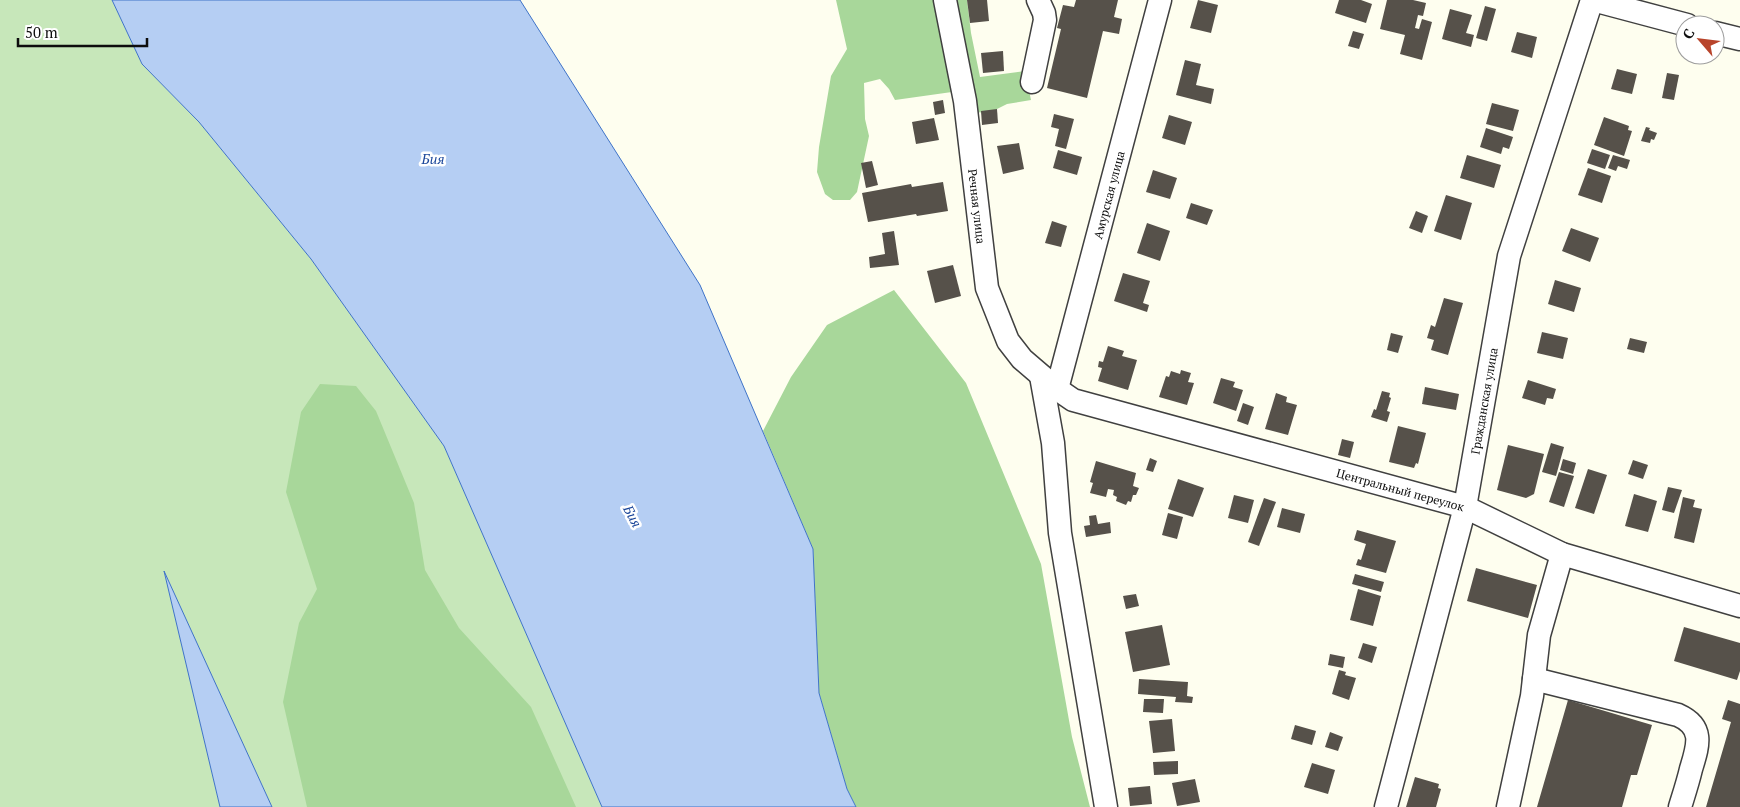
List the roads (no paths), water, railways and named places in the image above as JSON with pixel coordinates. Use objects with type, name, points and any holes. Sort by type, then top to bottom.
[{"type":"street","name":"Речная улица","points":[[945,0],[965,101],[987,288],[1008,341],[1022,359],[1049,382]]},
{"type":"street","points":[[1032,82],[1045,20],[1038,0]]},
{"type":"street","name":"Амурская улица","points":[[1049,382],[1160,0]]},
{"type":"street","points":[[1592,0],[1675,22]]},
{"type":"street","name":"Гражданская улица","points":[[1386,807],[1465,508],[1510,256],[1592,0]]},
{"type":"street","points":[[1725,35],[1740,39]]},
{"type":"street","name":"Центральный переулок","points":[[1049,382],[1073,400],[1465,508],[1562,554],[1740,606]]},
{"type":"street","points":[[1049,382],[1060,533],[1106,807]]},
{"type":"street","points":[[1508,807],[1534,679],[1539,635],[1562,554]]},
{"type":"street","points":[[1534,679],[1678,715],[1688,720],[1694,727],[1698,746],[1680,807]]},
{"type":"water","name":"Бия","points":[[112,0],[520,0],[700,285],[813,549],[819,693],[847,789],[856,807],[602,807],[444,446],[311,259],[199,122],[142,64]]},
{"type":"water","points":[[164,571],[272,807],[220,807]]}]
